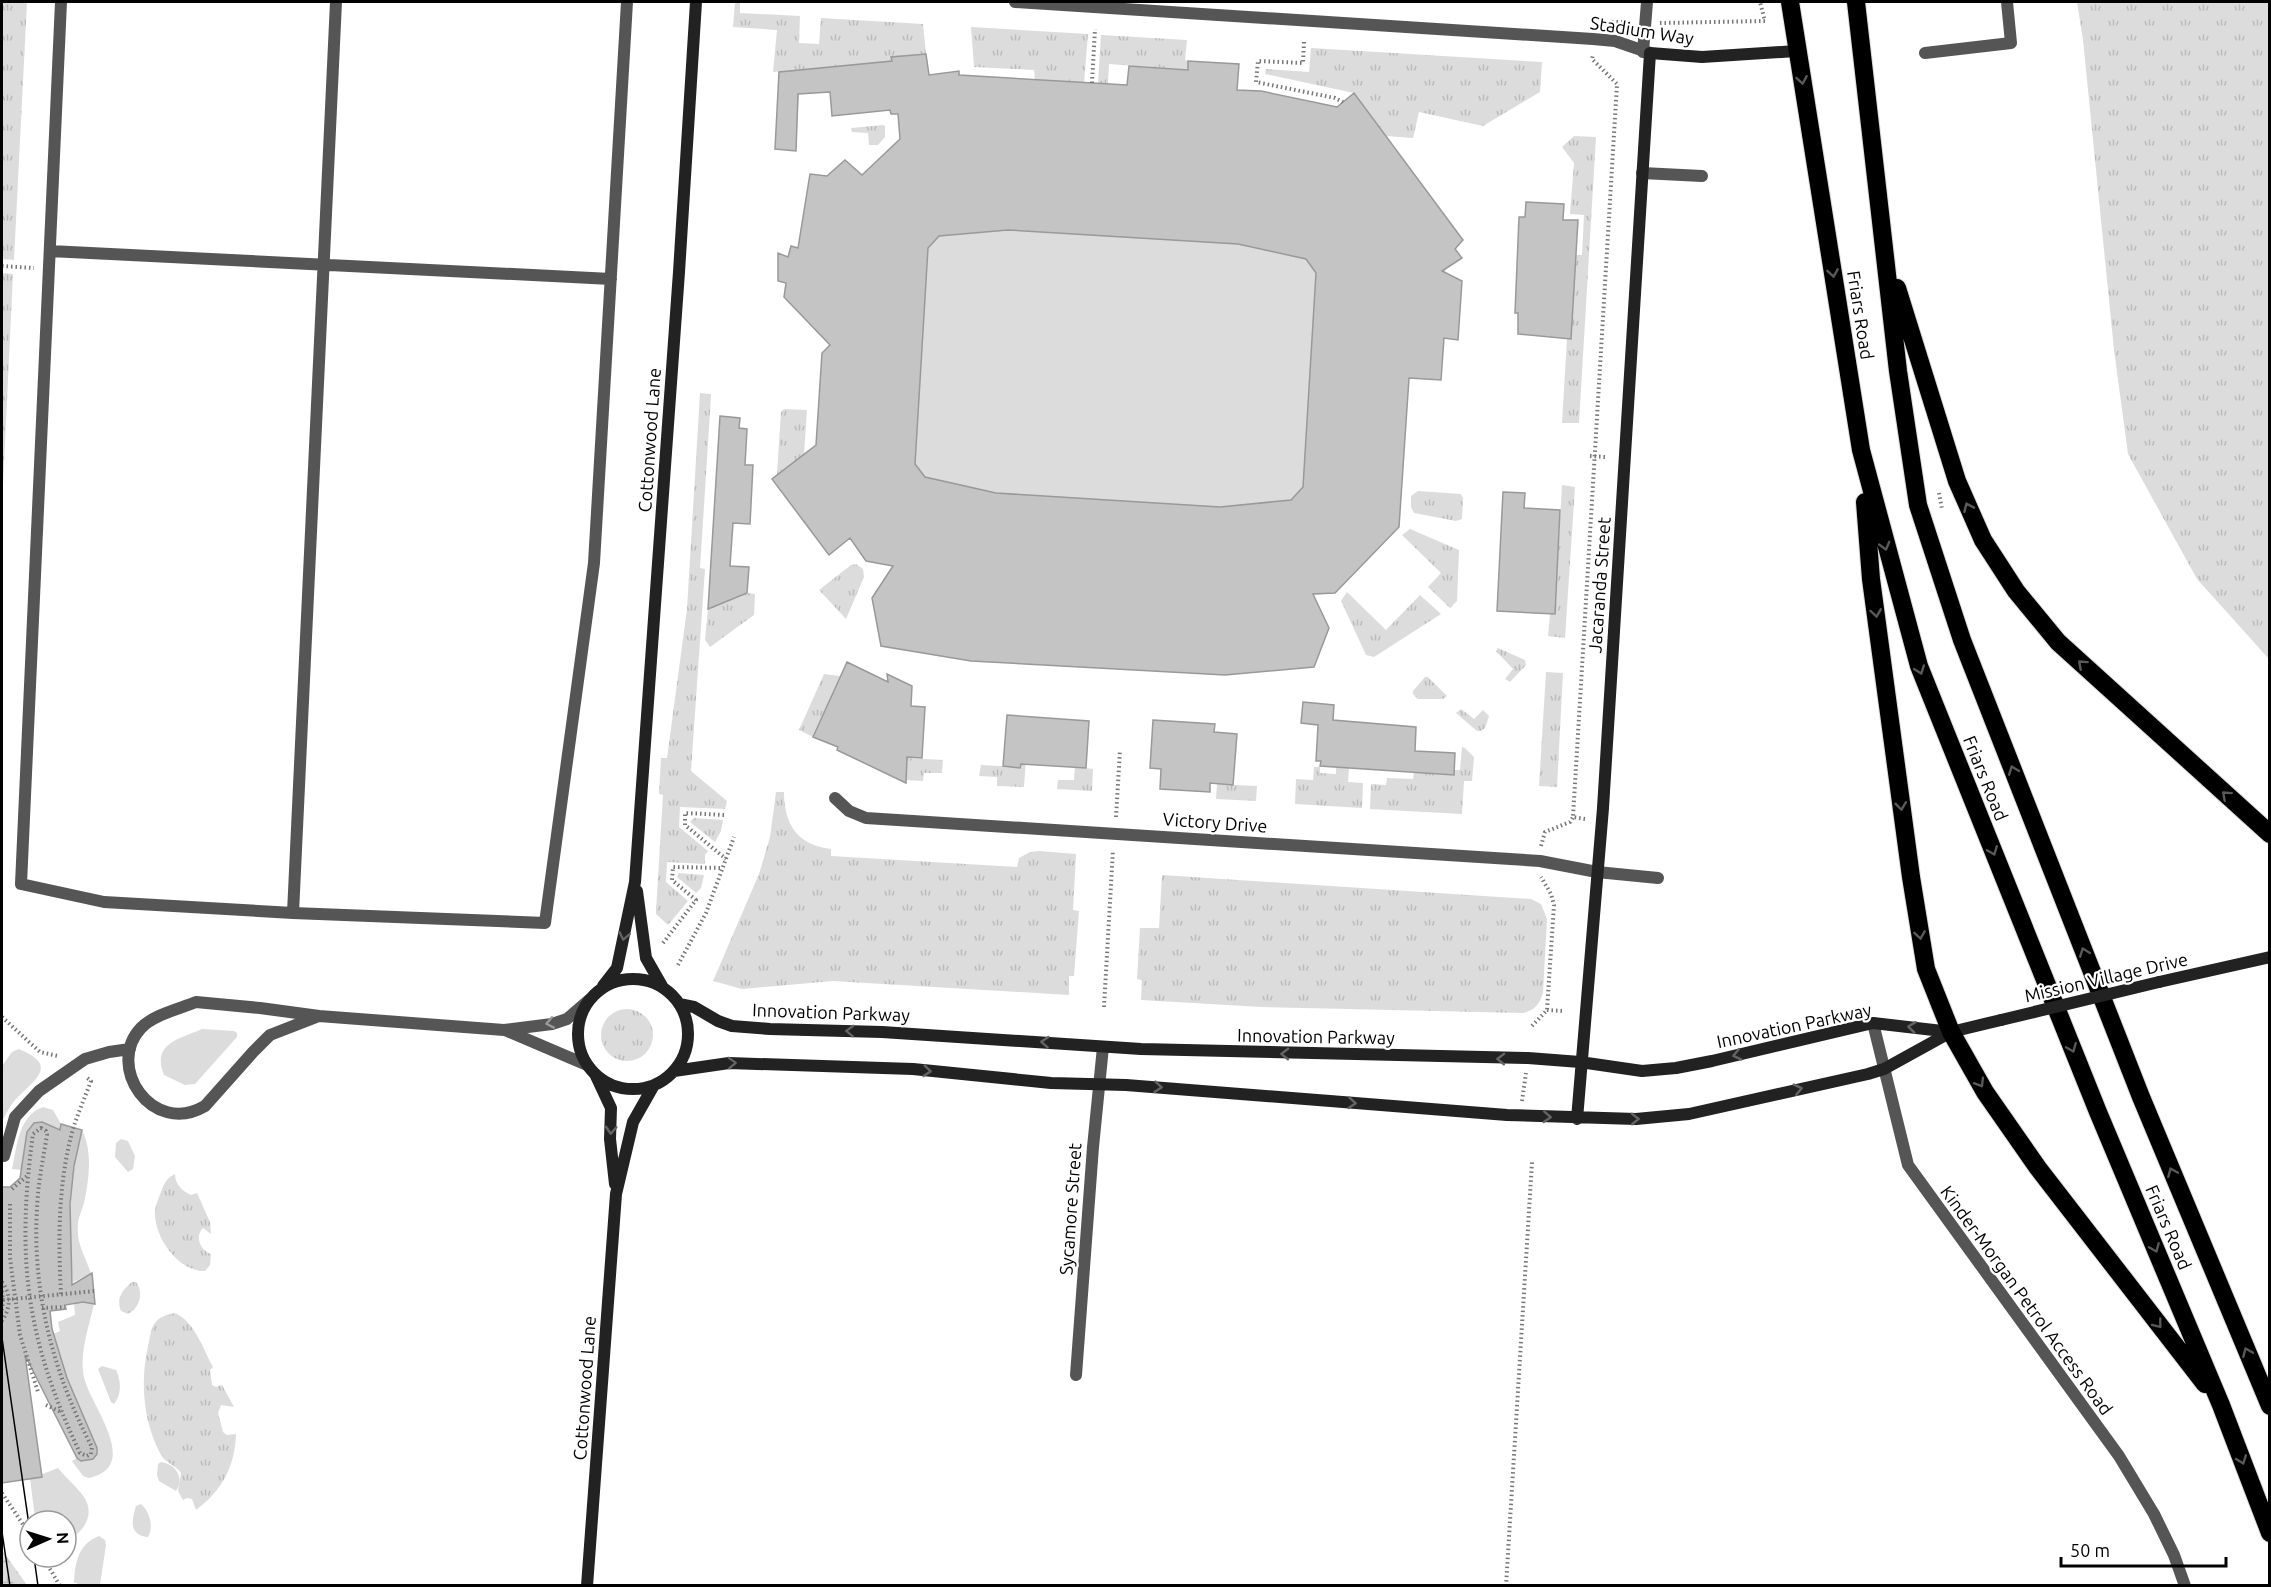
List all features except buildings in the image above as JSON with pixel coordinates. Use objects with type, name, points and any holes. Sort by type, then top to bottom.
[{"type":"highway","name":"Friars Road","points":[[1790,2],[1861,450],[1919,666],[2098,1112],[2221,1405],[2270,1533]]},
{"type":"highway","name":"Friars Road","points":[[1856,2],[1898,371],[1918,505],[1962,640],[2141,1097],[2270,1406]]},
{"type":"highway","points":[[1884,246],[1957,481],[1983,540],[2016,591],[2058,642],[2270,834]]},
{"type":"highway","points":[[1861,450],[1871,579],[1911,877],[1926,969],[1951,1032],[1984,1092],[2038,1168],[2221,1405]]},
{"type":"main road","name":"Cottonwood Lane","points":[[603,986],[617,968],[635,882],[696,2]]},
{"type":"main road","name":"Stadium Way","points":[[1647,52],[1702,57],[1796,51]]},
{"type":"main road","name":"Jacaranda Street","points":[[1577,1119],[1603,808],[1642,173],[1647,52]]},
{"type":"main road","name":"Cottonwood Lane","points":[[635,882],[646,958],[662,987]]},
{"type":"main road","name":"Mission Village Drive","points":[[1951,1032],[2270,957]]},
{"type":"main road","name":"Innovation Parkway","points":[[603,986],[627,978],[651,981],[662,987],[679,1004],[688,1026],[688,1038],[681,1061],[674,1071]]},
{"type":"main road","points":[[603,986],[589,1000],[582,1012],[578,1032],[579,1046],[587,1065],[596,1075],[618,1087],[630,1089],[654,1085],[674,1071],[729,1062],[913,1069],[1051,1083],[1100,1083],[1520,1116],[1636,1119],[1689,1114],[1884,1069],[1951,1032]]},
{"type":"main road","name":"Innovation Parkway","points":[[679,1004],[694,1007],[732,1026],[770,1029],[882,1032],[1103,1047],[1528,1059],[1580,1062],[1642,1071],[1676,1068],[1873,1023],[1951,1032]]},
{"type":"main road","name":"Cottonwood Lane","points":[[596,1075],[611,1108],[611,1154],[616,1194]]},
{"type":"main road","name":"Cottonwood Lane","points":[[587,1586],[616,1194],[633,1122],[654,1085]]},
{"type":"street","points":[[62,2],[21,884],[104,902],[293,913],[545,923],[594,562],[627,2]]},
{"type":"street","points":[[293,913],[336,2]]},
{"type":"street","name":"Stadium Way","points":[[1015,2],[1604,40],[1615,41],[1647,52]]},
{"type":"street","points":[[1218,2],[1218,15]]},
{"type":"street","points":[[1647,2],[1647,52]]},
{"type":"street","points":[[1925,53],[2012,43],[2007,2]]},
{"type":"street","points":[[1642,173],[1702,176]]},
{"type":"street","points":[[50,251],[611,279]]},
{"type":"street","name":"Victory Drive","points":[[836,798],[849,811],[866,818],[1540,861],[1597,872],[1658,878]]},
{"type":"street","points":[[319,1016],[270,1035],[213,1100],[195,1112],[169,1114],[156,1109],[139,1093],[129,1066],[130,1049],[134,1037],[142,1026],[196,1002],[319,1016],[504,1030],[552,1024],[567,1019],[589,1000]]},
{"type":"street","name":"Kinder-Morgan Petrol Access Road","points":[[1873,1023],[1903,1150],[1912,1171],[2119,1456],[2154,1514],[2174,1555],[2185,1586]]},
{"type":"street","points":[[504,1030],[587,1065]]},
{"type":"street","name":"Sycamore Street","points":[[1076,1375],[1103,1047]]},
{"type":"street","points":[[4,1156],[15,1117],[39,1091],[85,1059],[130,1049]]},
{"type":"path","points":[[1604,22],[1765,21],[1760,2]]},
{"type":"path","points":[[1092,83],[1095,29]]},
{"type":"path","points":[[1304,42],[1303,63],[1258,61],[1257,82],[1335,98],[1343,102]]},
{"type":"path","points":[[1541,846],[1545,832],[1570,822],[1573,817],[1617,84],[1592,59],[1593,50]]},
{"type":"path","points":[[2,266],[49,268]]},
{"type":"path","points":[[1593,456],[1605,457]]},
{"type":"path","points":[[1116,821],[1120,750]]},
{"type":"path","points":[[724,815],[685,813],[685,825],[726,859]]},
{"type":"path","points":[[1573,817],[1585,819]]},
{"type":"path","points":[[678,965],[706,913],[734,837]]},
{"type":"path","points":[[1104,1007],[1113,846]]},
{"type":"path","points":[[663,943],[696,900],[672,880],[673,867],[723,868]]},
{"type":"path","points":[[1532,1026],[1547,1010],[1554,904],[1539,872]]},
{"type":"path","points":[[1547,1010],[1563,1011]]},
{"type":"path","points":[[2,1017],[40,1052],[64,1058],[91,1081],[74,1127],[62,1186],[59,1251],[62,1294]]},
{"type":"path","points":[[1520,1116],[1528,1059]]},
{"type":"path","points":[[41,1128],[46,1131],[47,1135],[36,1210],[41,1295],[42,1308],[61,1379],[92,1447],[90,1455],[84,1456],[80,1453],[61,1412],[42,1358],[29,1299],[24,1249],[27,1176],[33,1134],[41,1128]]},
{"type":"path","points":[[1506,1586],[1532,1162]]},
{"type":"path","points":[[12,1188],[27,1176]]},
{"type":"path","points":[[10,1204],[10,1258],[14,1299],[20,1335],[38,1392]]},
{"type":"path","points":[[2,1281],[14,1299]]},
{"type":"path","points":[[3,1300],[95,1291]]},
{"type":"path","points":[[2,1292],[2,1310]]},
{"type":"path","points":[[14,1299],[29,1299]]},
{"type":"path","points":[[2,1321],[14,1299]]},
{"type":"path","points":[[42,1308],[65,1307]]},
{"type":"path","points":[[46,1405],[61,1412]]},
{"type":"path","points":[[2,1493],[18,1517]]},
{"type":"path","points":[[50,1569],[60,1586]]},
{"type":"green space","points":[[2,2],[27,2],[14,260],[2,259]]},
{"type":"green space","points":[[735,2],[740,2],[740,13],[800,16],[799,43],[819,44],[821,18],[923,24],[926,54],[892,57],[892,61],[773,72],[777,30],[733,27]]},
{"type":"green space","points":[[2077,2],[2269,2],[2269,659],[2197,579],[2128,454],[2114,350],[2083,40]]},
{"type":"green space","points":[[971,27],[1088,34],[1084,83],[1035,80],[1034,70],[974,67]]},
{"type":"green space","points":[[1101,35],[1187,40],[1185,60],[1188,61],[1188,70],[1109,64],[1108,84],[1098,83]]},
{"type":"green space","points":[[1311,48],[1542,62],[1540,92],[1483,126],[1419,112],[1413,138],[1386,136],[1354,93],[1265,74],[1266,69],[1309,72]]},
{"type":"green space","points":[[926,54],[929,75],[959,71],[960,75],[1127,85],[1129,66],[1187,70],[1188,61],[1239,64],[1237,90],[1261,91],[1337,107],[1354,93],[1463,240],[1455,249],[1462,258],[1445,272],[1461,281],[1458,340],[1444,339],[1441,380],[1409,378],[1399,527],[1335,593],[1313,595],[1329,628],[881,646],[872,598],[893,566],[866,561],[838,520],[839,547],[829,555],[784,495],[786,468],[816,445],[822,353],[832,343],[828,299],[820,335],[784,297],[786,283],[778,281],[778,253],[788,257],[791,246],[798,248],[822,180],[845,160],[862,175],[900,139],[898,114],[891,114],[890,110],[832,116],[830,92],[799,94],[796,151],[775,149],[779,72],[891,61],[891,57]]},
{"type":"green space","points":[[885,126],[885,137],[878,145],[869,145],[868,133],[852,132],[851,128]]},
{"type":"green space","points":[[1574,136],[1596,137],[1579,423],[1562,423],[1567,339],[1571,338],[1576,255],[1582,255],[1584,215],[1570,214],[1574,163],[1562,147]]},
{"type":"green space","points":[[2,273],[13,274],[2,506]]},
{"type":"green space","points":[[700,393],[711,394],[711,396],[700,568],[705,569],[691,771],[727,801],[725,809],[680,807],[679,827],[708,851],[705,855],[705,864],[667,862],[666,882],[688,901],[668,925],[656,914],[663,795],[659,794],[661,758],[667,758],[687,609]]},
{"type":"green space","points":[[784,409],[807,410],[804,454],[786,474],[777,474],[781,412]]},
{"type":"green space","points":[[1562,485],[1575,487],[1565,638],[1548,636],[1550,614],[1555,614]]},
{"type":"green space","points":[[1418,491],[1461,494],[1463,498],[1462,519],[1456,521],[1414,513],[1411,507],[1411,496]]},
{"type":"green space","points":[[1410,529],[1459,550],[1457,601],[1450,608],[1428,587],[1441,573],[1402,535]]},
{"type":"green space","points":[[856,564],[863,569],[864,577],[846,619],[819,590],[851,565]]},
{"type":"green space","points":[[1347,592],[1386,630],[1420,595],[1441,614],[1374,657],[1366,655],[1341,601]]},
{"type":"green space","points":[[747,593],[755,594],[754,615],[710,647],[705,640],[708,609]]},
{"type":"green space","points":[[1498,648],[1525,660],[1526,665],[1510,682],[1505,679],[1513,669],[1496,651]]},
{"type":"green space","points":[[1546,672],[1563,673],[1557,787],[1539,786]]},
{"type":"green space","points":[[824,674],[840,676],[813,737],[799,730]]},
{"type":"green space","points":[[1425,677],[1428,677],[1447,696],[1443,699],[1418,699],[1413,691]]},
{"type":"green space","points":[[1461,709],[1474,719],[1483,710],[1489,716],[1485,728],[1477,731],[1456,713]]},
{"type":"green space","points":[[1462,747],[1474,757],[1472,781],[1464,781],[1462,814],[1370,809],[1371,784],[1386,785],[1387,778],[1413,779],[1414,772],[1454,775],[1454,770],[1460,770]]},
{"type":"green space","points":[[907,758],[943,760],[942,773],[924,773],[923,781],[906,780]]},
{"type":"green space","points":[[1021,759],[1026,759],[1024,787],[997,786],[997,777],[979,776],[981,765],[1020,767]]},
{"type":"green space","points":[[1075,767],[1093,769],[1092,791],[1057,789],[1058,780],[1074,780]]},
{"type":"green space","points":[[1314,767],[1320,767],[1320,773],[1336,774],[1336,767],[1349,768],[1348,782],[1363,783],[1362,808],[1295,804],[1296,779],[1313,780]]},
{"type":"green space","points":[[1217,784],[1257,786],[1256,801],[1216,799]]},
{"type":"green space","points":[[776,792],[784,792],[790,823],[801,838],[819,847],[831,849],[831,856],[1017,867],[1019,858],[1030,852],[1076,854],[1073,910],[1079,911],[1074,976],[1069,976],[1069,995],[833,981],[742,989],[713,981],[759,874],[770,837]]},
{"type":"green space","points":[[694,818],[723,820],[721,831],[715,842],[690,822]]},
{"type":"green space","points":[[679,873],[704,875],[701,888],[696,893],[677,877]]},
{"type":"green space","points":[[1162,875],[1531,899],[1541,904],[1547,919],[1543,993],[1536,1006],[1523,1013],[1261,1007],[1141,1000],[1142,980],[1137,979],[1140,928],[1159,928]]},
{"type":"green space","points":[[622,1009],[632,1009],[641,1013],[649,1021],[653,1035],[649,1049],[641,1057],[632,1061],[622,1061],[613,1057],[605,1049],[601,1040],[601,1030],[605,1021],[613,1013]]},
{"type":"green space","points":[[202,1029],[234,1031],[237,1037],[195,1084],[185,1085],[164,1075],[161,1056],[165,1049],[177,1040]]},
{"type":"green space","points":[[19,1049],[38,1060],[41,1066],[40,1072],[13,1102],[2,1121],[2,1066],[12,1052]]},
{"type":"green space","points":[[43,1107],[53,1110],[61,1124],[56,1147],[42,1122],[35,1123],[27,1133],[22,1170],[12,1169],[17,1142],[28,1117]]},
{"type":"green space","points":[[82,1130],[88,1147],[89,1166],[78,1232],[91,1274],[73,1282],[70,1206],[74,1168]]},
{"type":"green space","points":[[121,1139],[128,1141],[135,1156],[133,1169],[128,1172],[115,1157],[116,1143]]},
{"type":"green space","points":[[175,1174],[176,1181],[182,1189],[191,1195],[197,1193],[210,1222],[211,1234],[203,1228],[199,1235],[202,1247],[211,1254],[210,1265],[205,1271],[195,1270],[177,1259],[169,1251],[158,1231],[155,1220],[156,1205],[165,1183]]},
{"type":"green space","points":[[132,1282],[136,1282],[138,1286],[140,1300],[128,1314],[121,1311],[120,1299],[125,1288]]},
{"type":"green space","points":[[74,1303],[94,1304],[84,1349],[84,1377],[109,1433],[112,1448],[112,1461],[104,1471],[89,1478],[83,1476],[72,1461],[77,1458],[81,1461],[93,1459],[97,1454],[97,1448],[67,1378],[53,1334],[60,1331],[58,1322],[75,1315]]},
{"type":"green space","points":[[175,1313],[188,1323],[202,1344],[213,1367],[210,1370],[212,1385],[216,1387],[222,1385],[234,1407],[221,1405],[218,1413],[223,1432],[227,1435],[236,1434],[230,1467],[213,1495],[196,1510],[192,1499],[183,1500],[178,1491],[181,1473],[163,1458],[150,1429],[145,1402],[144,1374],[152,1328],[159,1319]]},
{"type":"green space","points":[[102,1366],[116,1370],[118,1374],[119,1391],[114,1404],[111,1402],[98,1369]]},
{"type":"green space","points":[[161,1462],[178,1472],[180,1481],[176,1491],[159,1481],[158,1464]]},
{"type":"green space","points":[[58,1468],[78,1490],[84,1497],[89,1510],[86,1523],[78,1533],[78,1509],[34,1509],[30,1479]]},
{"type":"green space","points":[[141,1504],[150,1520],[151,1529],[148,1537],[137,1533],[133,1526],[136,1506]]},
{"type":"green space","points":[[99,1536],[105,1540],[106,1545],[100,1585],[77,1585],[74,1583],[79,1555],[92,1539]]},
{"type":"green space","points":[[2,1550],[27,1585],[2,1585]]},
{"type":"tram line","points":[[2,1338],[27,1509]]},
{"type":"tram line","points":[[2,1532],[10,1586]]},
{"type":"tram line","points":[[36,1569],[38,1586]]}]
